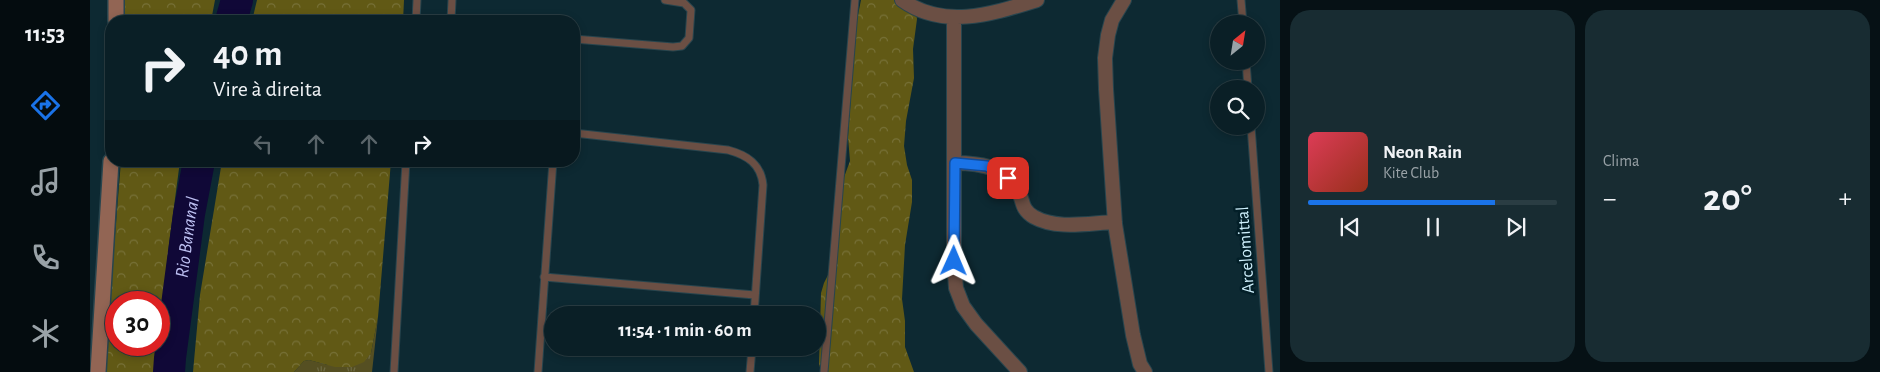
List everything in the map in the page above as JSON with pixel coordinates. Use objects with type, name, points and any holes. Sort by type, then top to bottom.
[{"type":"main road","points":[[116,0],[116,15]]},
{"type":"main road","points":[[98,372],[112,167]]},
{"type":"street","points":[[902,0],[922,12],[954,18],[974,17],[1037,0]]},
{"type":"street","points":[[1124,0],[1112,20],[1108,35],[1106,58],[1115,222],[1132,335],[1140,364],[1145,372]]},
{"type":"street","points":[[954,18],[954,261],[956,288],[958,297],[976,324],[1020,372]]},
{"type":"street","points":[[955,163],[987,166],[1002,173],[1017,188],[1021,202],[1027,211],[1043,221],[1063,225],[1115,222]]},
{"type":"lane","points":[[416,15],[417,0]]},
{"type":"lane","points":[[451,15],[452,0]]},
{"type":"lane","points":[[580,39],[673,47],[682,46],[689,38],[691,10],[684,3],[665,0]]},
{"type":"lane","points":[[824,372],[855,0]]},
{"type":"lane","points":[[1241,0],[1242,15]]},
{"type":"lane","points":[[580,134],[728,150],[752,161],[762,175],[763,185],[754,306]]},
{"type":"lane","name":"Arcelomittal","points":[[1252,135],[1269,372]]},
{"type":"lane","points":[[394,372],[406,167]]},
{"type":"lane","points":[[538,372],[553,167]]},
{"type":"lane","points":[[544,278],[755,295]]},
{"type":"lane","points":[[750,372],[751,356]]},
{"type":"green space","points":[[123,0],[215,0],[212,15],[123,15]]},
{"type":"green space","points":[[257,0],[404,0],[403,15],[253,15]]},
{"type":"green space","points":[[861,0],[914,0],[917,19],[913,49],[914,78],[906,121],[904,146],[912,180],[912,202],[905,245],[902,299],[905,321],[905,347],[914,372],[821,372],[819,363],[819,356],[826,356],[826,306],[821,306],[821,293],[836,259],[843,180],[850,161],[848,137],[856,25]]},
{"type":"green space","points":[[121,167],[179,167],[164,291],[111,291]]},
{"type":"green space","points":[[221,167],[390,167],[378,317],[371,353],[364,362],[352,367],[335,367],[309,360],[304,361],[294,372],[193,372],[200,295]]},
{"type":"green space","points":[[378,317],[372,372],[294,372],[304,361],[309,360],[328,365],[371,353]]},
{"type":"green space","points":[[105,356],[157,356],[155,372],[104,372]]},
{"type":"waterway","name":"Rio Bananal","points":[[233,15],[237,0]]},
{"type":"waterway","name":"Rio Bananal","points":[[169,372],[189,214],[198,167]]},
{"type":"route","points":[[954,261],[955,163],[987,166],[994,168],[1008,178]]}]
